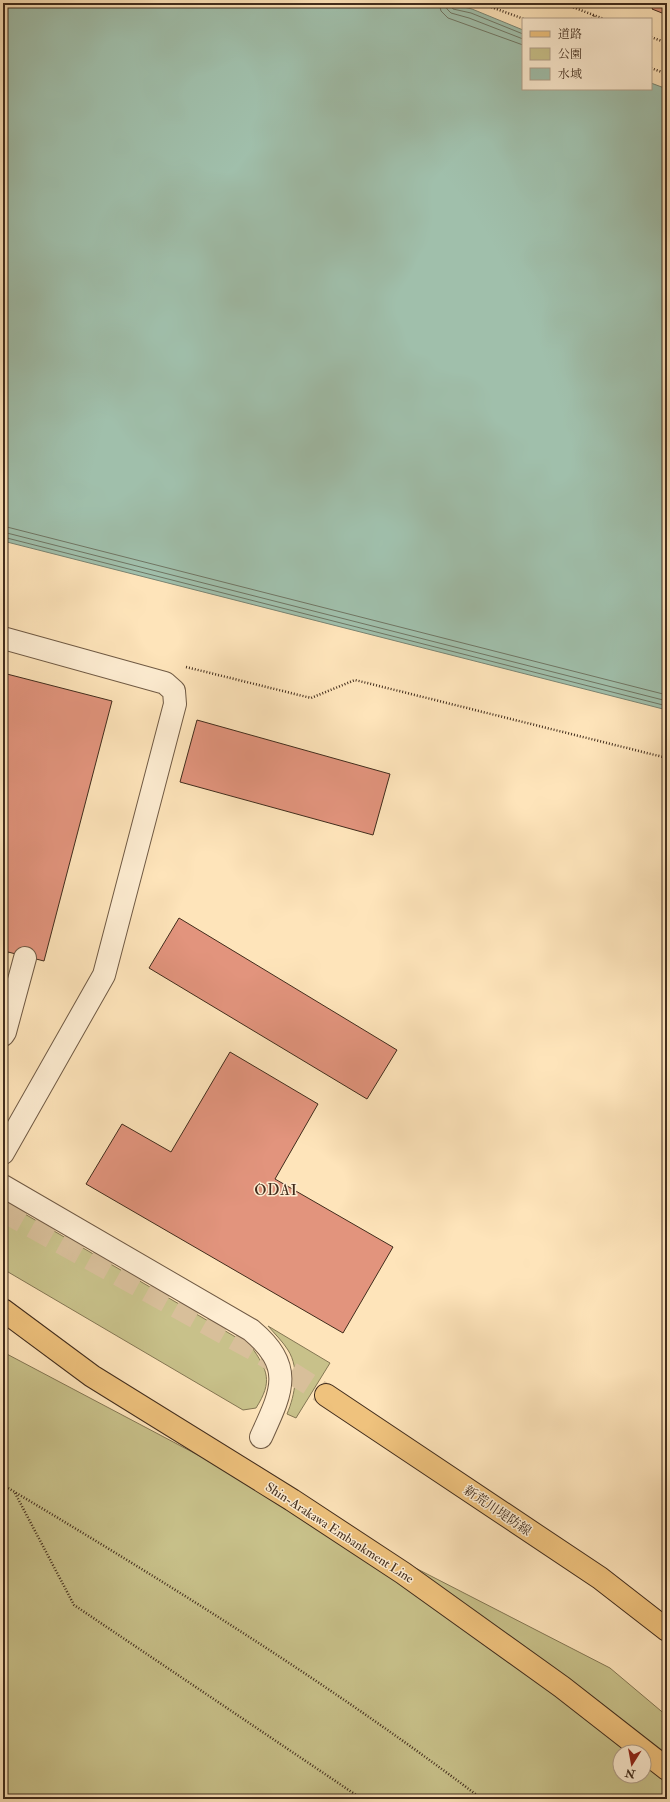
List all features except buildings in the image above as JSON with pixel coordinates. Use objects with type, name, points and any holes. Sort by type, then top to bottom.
[{"type":"main road","name":"Shin-Arakawa Embankment Line","points":[[3,1310],[92,1376],[292,1500],[409,1577],[562,1687],[667,1769]]},
{"type":"main road","name":"新荒川堤防線","points":[[326,1395],[600,1578],[667,1630]]},
{"type":"street","points":[[3,638],[165,683],[174,691],[175,704],[104,975],[3,1153]]},
{"type":"street","points":[[3,1035],[25,958]]},
{"type":"street","points":[[3,1186],[251,1330],[265,1341],[276,1356],[281,1376],[279,1395],[261,1437]]},
{"type":"path","points":[[480,3],[522,18]]},
{"type":"path","points":[[562,3],[602,18]]},
{"type":"path","points":[[652,37],[667,43]]},
{"type":"path","points":[[652,68],[667,74]]},
{"type":"path","points":[[182,667],[311,698],[355,680],[667,758]]},
{"type":"path","points":[[3,1485],[261,1644],[341,1697],[429,1759],[482,1799]]},
{"type":"path","points":[[15,1492],[74,1605],[362,1799]]},
{"type":"green space","points":[[18,1210],[251,1346],[265,1369],[266,1376],[265,1390],[256,1408],[243,1410],[3,1269],[3,1221],[7,1213]]},
{"type":"green space","points":[[268,1326],[330,1363],[296,1418],[287,1414],[292,1399],[295,1382],[292,1357],[284,1344]]},
{"type":"green space","points":[[3,1352],[283,1500],[610,1668],[667,1716],[667,1799],[3,1799]]},
{"type":"water","points":[[3,3],[447,3],[472,9],[522,30],[522,90],[652,90],[652,83],[667,89],[667,710],[3,541]]},
{"type":"tunnel","points":[[3,1211],[265,1356],[326,1395]]},
{"type":"district","name":"ODAI","points":[[276,1190]]}]
